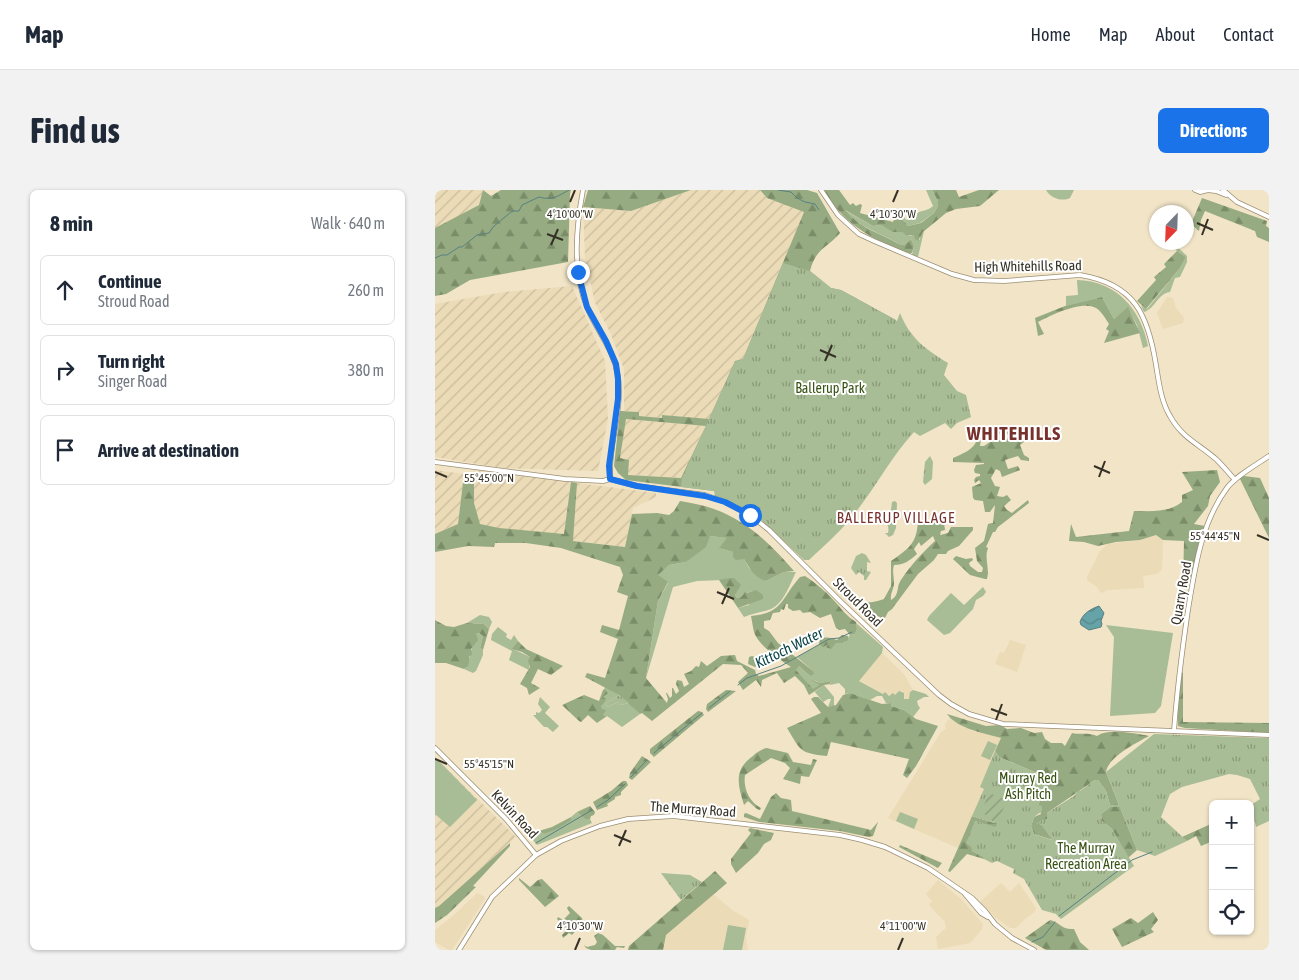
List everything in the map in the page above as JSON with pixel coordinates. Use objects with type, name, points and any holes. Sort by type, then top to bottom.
[{"type":"street","points":[[583,190],[577,233],[578,272],[587,307],[606,341],[616,364],[618,379],[618,399],[609,466],[610,479]]},
{"type":"street","name":"High Whitehills Road","points":[[821,190],[838,215],[859,234],[952,274],[974,280],[1004,281],[1080,275],[1100,280],[1122,292],[1138,306],[1149,329],[1161,394],[1170,418],[1182,434],[1217,460],[1235,480]]},
{"type":"street","points":[[1195,190],[1200,192],[1207,190],[1216,191],[1243,206],[1269,217]]},
{"type":"street","points":[[1223,190],[1228,196]]},
{"type":"street","name":"Quarry Road","points":[[1174,731],[1181,656],[1202,541],[1214,511],[1228,488],[1235,480],[1269,456]]},
{"type":"street","name":"Stroud Road","points":[[435,462],[565,478],[603,481],[610,479],[637,486],[705,496],[725,502],[750,515],[769,530],[917,675],[951,704],[969,714],[1003,724],[1269,734]]},
{"type":"street","name":"Kelvin Road","points":[[435,748],[506,819],[536,855]]},
{"type":"street","name":"The Murray Road","points":[[459,950],[480,914],[493,897],[536,855],[579,833],[612,822],[649,816],[683,817],[840,835],[885,846],[928,868],[964,894],[981,913],[990,918],[995,924],[1022,944],[1035,950]]},
{"type":"shaded area","points":[[435,190],[483,190],[479,205],[435,229]]},
{"type":"shaded area","points":[[691,190],[760,190],[767,198],[804,212],[743,359],[735,362],[709,420],[663,415],[662,418],[639,416],[639,412],[624,411],[624,369],[610,332],[595,303],[585,257],[583,207],[631,211]]},
{"type":"shaded area","points":[[572,286],[605,361],[608,419],[598,471],[503,468],[435,457],[435,304],[504,292]]},
{"type":"shaded area","points":[[1167,297],[1173,298],[1176,308],[1184,318],[1183,323],[1163,329],[1157,313]]},
{"type":"shaded area","points":[[625,419],[706,426],[682,478],[628,475],[620,459]]},
{"type":"shaded area","points":[[435,470],[464,474],[458,524],[435,534]]},
{"type":"shaded area","points":[[474,470],[656,493],[656,497],[633,508],[625,547],[474,529]]},
{"type":"shaded area","points":[[1156,535],[1163,540],[1162,569],[1157,574],[1143,576],[1144,588],[1108,590],[1101,593],[1097,587],[1087,580],[1100,551],[1108,544],[1140,540]]},
{"type":"shaded area","points":[[1010,640],[1026,645],[1017,672],[995,664],[1000,652],[1004,653]]},
{"type":"shaded area","points":[[882,653],[904,674],[913,690],[910,692],[910,699],[904,699],[904,693],[899,691],[895,695],[884,694],[859,680]]},
{"type":"shaded area","points":[[950,717],[970,730],[1001,738],[980,787],[984,789],[958,848],[888,818],[941,732],[946,729],[945,725]]},
{"type":"shaded area","points":[[435,757],[516,837],[474,876],[435,908]]},
{"type":"shaded area","points":[[938,880],[962,900],[983,924],[982,929],[970,943],[938,949],[936,937],[946,928],[945,922],[929,905],[932,901],[926,894]]},
{"type":"shaded area","points":[[1001,883],[1010,892],[1019,883],[1036,908],[1035,912],[1016,928],[1010,928],[995,917],[980,902]]},
{"type":"shaded area","points":[[477,893],[484,896],[485,899],[452,950],[435,942],[435,930]]},
{"type":"shaded area","points":[[713,894],[732,910],[749,920],[746,937],[748,950],[649,950]]},
{"type":"green space","points":[[483,190],[491,196],[501,190],[571,190],[568,262],[470,280],[446,294],[435,296],[435,228],[479,205]]},
{"type":"green space","points":[[588,190],[691,190],[631,211],[583,207]]},
{"type":"green space","points":[[760,190],[807,190],[817,193],[840,233],[818,253],[810,271],[831,288],[841,290],[896,320],[714,491],[626,480],[618,473],[614,466],[620,411],[639,412],[639,416],[662,418],[662,415],[709,419],[735,361],[743,359],[804,212],[767,198]],"holes":[[[626,419],[706,426],[681,478],[628,475],[629,460],[620,458]]]},
{"type":"green space","points":[[824,190],[839,190],[850,205],[853,203],[856,206],[862,205],[860,213],[893,222],[899,208],[902,219],[908,226],[921,223],[934,213],[938,206],[938,201],[932,190],[956,190],[959,197],[979,190],[999,190],[980,206],[956,209],[946,213],[923,232],[918,241],[914,235],[906,236],[902,232],[892,232],[881,225],[873,226],[845,210],[863,226],[899,244],[904,245],[911,239],[914,246],[912,253],[909,253],[888,245],[859,229],[843,216]]},
{"type":"green space","points":[[926,190],[932,190],[938,201],[938,206],[934,213],[920,223],[908,226],[902,219],[899,208],[906,220],[917,213],[931,208],[933,206]]},
{"type":"green space","points":[[1046,190],[1074,190],[1070,198],[1063,200],[1053,197]]},
{"type":"green space","points":[[1202,198],[1267,221],[1269,242],[1257,237],[1255,231],[1205,211],[1199,231],[1194,227],[1194,217]]},
{"type":"green space","points":[[844,210],[873,226],[881,225],[892,232],[902,232],[906,236],[914,234],[920,240],[920,236],[924,231],[918,257],[912,255],[914,246],[911,239],[904,245],[899,244],[856,221]]},
{"type":"green space","points":[[1181,250],[1187,256],[1187,262],[1180,277],[1175,278],[1170,292],[1162,295],[1144,312],[1141,306],[1147,309],[1180,268],[1186,257],[1177,251]]},
{"type":"green space","points":[[1177,251],[1186,257],[1180,268],[1146,309],[1137,301],[1156,280],[1154,277],[1166,267],[1164,264]]},
{"type":"green space","name":"Ballerup Park","points":[[783,263],[810,271],[831,288],[841,290],[897,321],[900,313],[908,329],[919,342],[948,363],[944,375],[957,391],[966,395],[971,417],[957,423],[951,429],[945,423],[920,436],[914,432],[850,519],[809,560],[804,560],[757,516],[715,496],[714,491],[681,487],[682,478],[735,362],[743,359]]},
{"type":"green space","points":[[1077,280],[1104,286],[1124,300],[1133,309],[1139,320],[1148,346],[1143,348],[1137,325],[1128,308],[1114,319],[1102,297],[1066,306],[1066,296],[1078,295]]},
{"type":"green space","points":[[1102,297],[1114,319],[1128,307],[1140,333],[1104,343],[1109,331],[1106,329],[1109,324],[1102,313],[1096,308],[1083,306],[1067,309],[1038,322],[1044,334],[1038,336],[1035,318],[1065,306]]},
{"type":"green space","points":[[975,425],[983,435],[980,446],[1010,438],[1006,433],[997,434],[993,430],[1018,427],[1021,440],[1029,438],[1020,445],[1029,461],[1021,460],[1018,456],[1005,460],[1008,469],[1018,466],[1020,470],[1002,477],[1000,471],[996,469],[991,478],[995,486],[1000,487],[997,496],[1003,497],[1007,495],[1011,500],[1004,506],[1007,510],[1012,513],[1028,500],[1029,503],[993,532],[986,547],[988,548],[987,579],[970,575],[953,559],[956,556],[966,559],[972,558],[973,560],[969,563],[970,566],[978,572],[982,572],[983,568],[977,561],[975,548],[984,541],[988,524],[993,523],[995,505],[990,512],[985,512],[983,501],[973,498],[972,487],[981,483],[979,480],[975,483],[974,480],[980,474],[975,473],[974,470],[976,465],[984,463],[953,462],[953,458],[969,450],[976,442],[977,432]]},
{"type":"green space","points":[[930,456],[933,462],[932,479],[925,485],[923,482],[925,462]]},
{"type":"green space","points":[[1217,470],[1220,482],[1210,496],[1208,506],[1194,524],[1205,526],[1191,580],[1183,584],[1184,541],[1163,540],[1156,535],[1140,540],[1098,546],[1084,542],[1069,541],[1071,524],[1076,537],[1129,531],[1134,511],[1159,511],[1177,506],[1182,502],[1182,495],[1193,490],[1182,472]]},
{"type":"green space","points":[[464,474],[474,475],[474,503],[480,524],[499,528],[564,534],[571,482],[577,483],[573,541],[625,547],[632,514],[657,513],[669,515],[680,501],[710,508],[738,520],[768,543],[794,571],[784,572],[766,581],[762,580],[753,573],[744,559],[736,560],[733,557],[733,552],[719,548],[727,538],[710,536],[706,547],[686,562],[669,565],[658,575],[668,582],[658,601],[646,678],[667,703],[666,693],[670,698],[672,696],[672,688],[676,694],[679,691],[676,684],[677,680],[682,681],[684,687],[689,684],[684,674],[696,666],[699,667],[701,661],[707,666],[721,656],[735,655],[737,661],[755,670],[759,676],[791,667],[770,652],[756,637],[751,616],[770,612],[776,608],[800,577],[805,576],[818,586],[856,622],[857,629],[855,634],[850,635],[845,629],[839,630],[836,628],[831,614],[820,618],[810,612],[793,611],[786,604],[784,610],[781,609],[780,612],[773,613],[770,620],[764,621],[764,628],[769,631],[778,643],[813,671],[814,674],[810,676],[799,666],[796,670],[813,689],[819,685],[812,680],[820,683],[831,681],[830,684],[824,685],[809,695],[804,685],[795,676],[784,683],[777,673],[762,680],[761,687],[756,680],[743,690],[738,682],[748,673],[741,665],[723,664],[652,721],[642,713],[640,714],[619,695],[585,677],[587,673],[605,678],[618,639],[600,632],[602,625],[619,630],[628,596],[617,592],[623,575],[620,567],[561,548],[526,543],[495,543],[494,547],[468,546],[435,552],[435,534],[458,524]]},
{"type":"green space","points":[[1239,477],[1260,478],[1269,498],[1269,538]]},
{"type":"green space","points":[[895,501],[897,503],[896,528],[893,535],[889,537],[885,533],[888,533],[887,517],[890,517],[892,502]]},
{"type":"green space","points":[[940,514],[943,516],[945,530],[941,531],[940,535],[948,533],[951,527],[973,527],[973,530],[959,546],[948,551],[946,554],[938,554],[918,574],[888,612],[884,620],[878,616],[869,619],[848,598],[849,595],[866,602],[884,599],[891,586],[891,561],[908,548],[914,540],[918,520],[932,525]],"holes":[[[933,536],[935,541],[908,570],[900,583],[896,596],[891,600],[894,585],[894,565],[906,562],[917,554],[914,549],[919,542],[921,546]]]},
{"type":"green space","points":[[710,536],[728,538],[719,548],[733,552],[744,559],[749,568],[766,581],[784,572],[796,572],[786,593],[776,606],[744,617],[738,608],[749,605],[753,591],[737,598],[735,595],[738,588],[729,578],[697,581],[673,587],[646,678],[658,601],[668,583],[657,575],[669,565],[686,562]]},
{"type":"green space","points":[[862,553],[866,555],[871,563],[867,562],[867,571],[871,572],[866,580],[864,580],[864,576],[859,572],[856,575],[851,568],[856,556]]},
{"type":"green space","points":[[734,578],[741,585],[735,595],[737,598],[741,597],[745,592],[756,590],[763,595],[763,599],[738,608],[719,580]]},
{"type":"green space","points":[[983,587],[986,592],[976,600],[973,609],[950,633],[944,635],[927,620],[951,593],[964,605]]},
{"type":"green space","points":[[480,615],[489,617],[492,622],[489,629],[484,624],[467,623]]},
{"type":"green space","points":[[435,620],[446,626],[454,627],[467,623],[484,624],[489,629],[483,650],[480,648],[483,636],[479,633],[476,634],[478,640],[471,649],[472,655],[469,656],[469,664],[466,668],[446,663],[435,663]]},
{"type":"green space","points":[[856,623],[883,647],[882,653],[859,681],[883,694],[885,692],[889,696],[893,693],[895,695],[899,691],[904,693],[904,699],[909,699],[910,692],[913,690],[926,694],[929,697],[924,697],[917,701],[920,708],[913,717],[904,710],[891,706],[891,703],[886,703],[882,696],[877,696],[870,700],[850,693],[845,694],[845,689],[839,683],[830,685],[831,681],[820,683],[814,680],[819,685],[813,690],[796,670],[799,666],[810,676],[813,671],[797,657],[820,644],[823,646],[830,643],[844,643],[850,635],[855,634],[857,629]]},
{"type":"green space","points":[[1106,625],[1173,633],[1161,706],[1155,713],[1110,716],[1114,637]]},
{"type":"green space","points":[[498,627],[511,640],[514,635],[518,641],[513,649],[530,657],[529,670],[509,660],[512,651],[491,640],[492,634]]},
{"type":"green space","points":[[479,633],[483,636],[480,648],[483,650],[483,655],[476,671],[473,673],[464,669],[466,668],[476,634]]},
{"type":"green space","points":[[842,635],[848,636],[848,640],[843,643],[836,643],[831,649],[826,647],[829,644],[823,647],[819,644],[820,639],[827,637],[837,640]]},
{"type":"green space","points":[[518,641],[526,649],[563,666],[551,675],[538,669],[531,683],[540,688],[529,695],[527,688],[520,684],[530,667],[528,661],[530,657],[512,649]]},
{"type":"green space","points":[[749,657],[755,657],[757,662],[762,658],[768,662],[763,666],[755,667],[748,664]]},
{"type":"green space","points":[[1183,672],[1183,722],[1269,723],[1269,733],[1178,726],[1178,690],[1180,677]]},
{"type":"green space","points":[[824,685],[834,697],[834,706],[828,707],[831,699],[823,702],[815,692],[813,693]]},
{"type":"green space","points":[[605,686],[619,695],[605,704],[608,707],[618,702],[620,705],[629,703],[640,714],[622,727],[607,716],[602,715],[601,706]]},
{"type":"green space","points":[[605,689],[608,693],[603,697],[606,699],[601,706],[602,709],[606,710],[603,715],[607,716],[597,723],[588,715],[581,722],[579,721],[562,705],[584,695],[599,701]]},
{"type":"green space","points":[[726,690],[736,691],[708,712],[706,709],[707,704]]},
{"type":"green space","points":[[850,693],[882,704],[891,703],[891,706],[904,710],[916,719],[938,726],[916,766],[907,778],[903,775],[909,759],[831,742],[827,756],[811,754],[802,750],[795,742],[787,728],[821,713],[811,699],[818,697],[828,707],[836,705],[843,695]]},
{"type":"green space","points":[[619,695],[629,703],[620,705],[618,702],[608,707],[605,704]]},
{"type":"green space","points":[[540,697],[550,707],[545,713],[559,726],[553,732],[544,727],[533,715],[542,710],[538,704]]},
{"type":"green space","points":[[698,711],[704,715],[654,757],[650,753],[650,749]]},
{"type":"green space","points":[[947,714],[986,726],[1000,725],[1007,729],[1021,728],[1034,733],[1042,732],[1045,739],[1051,743],[1062,743],[1065,746],[1072,733],[1097,736],[1108,732],[1122,732],[1149,736],[1123,751],[1108,766],[1106,772],[1119,805],[1110,805],[1106,791],[1098,780],[1095,780],[1047,813],[1047,819],[1037,823],[1042,825],[1053,840],[1034,834],[1031,826],[1034,817],[1041,814],[1038,805],[1049,778],[999,757],[995,751],[1001,738],[964,727]]},
{"type":"green space","points":[[1154,734],[1269,738],[1269,821],[1256,827],[1254,803],[1260,799],[1250,779],[1229,774],[1182,787],[1170,794],[1161,817],[1187,841],[1155,856],[1137,850],[1120,807],[1110,807],[1101,814],[1102,821],[1112,829],[1134,866],[1061,919],[1056,914],[1042,910],[1024,879],[1013,873],[1014,869],[997,861],[992,863],[984,859],[972,851],[971,847],[966,843],[975,821],[996,827],[998,821],[994,823],[972,816],[984,789],[980,787],[995,751],[999,757],[1049,778],[1038,805],[1042,806],[1042,811],[1034,817],[1031,826],[1034,834],[1052,840],[1042,825],[1036,823],[1047,819],[1047,813],[1095,780],[1098,780],[1106,791],[1110,805],[1119,805],[1106,772]]},
{"type":"green space","points":[[988,741],[997,745],[990,760],[981,756]]},
{"type":"green space","points":[[766,748],[788,753],[793,762],[811,765],[813,759],[817,760],[809,777],[801,776],[800,784],[783,779],[790,768],[785,763],[771,758],[745,775],[745,785],[748,794],[753,802],[761,808],[760,810],[748,801],[744,805],[739,778],[742,767],[747,761]]},
{"type":"green space","points":[[642,756],[651,762],[632,780],[629,778],[630,773]]},
{"type":"green space","points":[[435,757],[477,800],[450,827],[435,814]]},
{"type":"green space","points":[[623,781],[626,781],[628,785],[621,792],[621,795],[615,797],[615,799],[607,804],[608,806],[597,810],[593,802]]},
{"type":"green space","points":[[776,793],[781,798],[791,800],[792,811],[871,830],[878,822],[873,836],[759,822],[744,817],[746,813],[760,819],[771,797]]},
{"type":"green space","points":[[989,793],[1007,800],[998,821],[994,823],[989,816],[981,813]]},
{"type":"green space","points":[[590,806],[595,812],[590,819],[585,819],[577,812]]},
{"type":"green space","points":[[1110,807],[1120,807],[1137,850],[1128,858],[1112,829],[1102,821],[1101,814]]},
{"type":"green space","points":[[577,812],[585,819],[590,819],[592,823],[537,845],[529,835],[539,831],[544,834],[572,820],[571,817]]},
{"type":"green space","points":[[900,812],[918,819],[914,829],[896,821]]},
{"type":"green space","points":[[972,816],[994,823],[998,821],[996,828],[975,821],[972,851],[984,857],[984,859],[967,854],[950,872],[948,871]]},
{"type":"green space","points":[[571,817],[572,820],[557,829],[544,834],[539,831],[552,827]]},
{"type":"green space","points":[[1209,825],[1209,843],[1201,846],[1196,836],[1187,841],[1182,837]]},
{"type":"green space","points":[[750,828],[774,833],[771,840],[764,844],[758,853],[736,873],[731,864],[731,859],[751,833],[748,830]]},
{"type":"green space","points":[[510,843],[510,846],[473,886],[476,887],[447,915],[435,923],[435,908]]},
{"type":"green space","points":[[900,845],[942,863],[938,868],[899,847]]},
{"type":"green space","points":[[715,871],[727,883],[666,935],[663,950],[628,950],[629,946]]},
{"type":"green space","points":[[661,873],[690,875],[702,882],[681,900]]},
{"type":"green space","points":[[519,878],[530,887],[542,879],[559,896],[545,907]]},
{"type":"green space","points":[[569,906],[582,918],[583,923],[572,935],[569,933],[563,938],[562,935],[567,930],[557,919],[558,917],[563,920],[570,913],[567,908]]},
{"type":"green space","points":[[1153,912],[1158,920],[1151,929],[1154,932],[1122,947],[1112,929],[1131,918],[1138,923]]},
{"type":"green space","points":[[1050,920],[1063,927],[1074,929],[1080,942],[1089,950],[1046,950],[1025,938]]},
{"type":"green space","points":[[728,925],[746,928],[742,950],[723,950]]},
{"type":"green space","points":[[598,933],[615,946],[625,946],[624,948],[591,950],[586,948],[584,945],[587,947],[595,945],[597,942],[594,936]]},
{"type":"water","points":[[1099,606],[1104,613],[1101,627],[1089,630],[1081,625],[1081,619],[1085,614]]},
{"type":"waterway","points":[[435,258],[447,255],[462,247],[477,235],[489,233],[493,227],[511,212],[519,211],[522,205],[539,197],[555,197],[569,190]]},
{"type":"waterway","points":[[778,190],[791,192],[797,198],[815,204],[819,210]]},
{"type":"waterway","name":"Kittoch Water","points":[[738,685],[747,678],[781,666],[829,639],[839,638],[852,632]]},
{"type":"waterway","name":"Kittoch Water","points":[[709,708],[730,691]]},
{"type":"waterway","name":"Kittoch Water","points":[[654,753],[702,713]]},
{"type":"waterway","name":"Kittoch Water","points":[[631,777],[647,760]]},
{"type":"waterway","name":"Kittoch Water","points":[[597,807],[608,800],[625,784]]},
{"type":"waterway","name":"Kittoch Water","points":[[536,843],[592,810]]},
{"type":"waterway","points":[[1059,916],[1132,860],[1152,852]]},
{"type":"waterway","points":[[1032,942],[1043,937],[1055,922]]},
{"type":"district","name":"WHITEHILLS","points":[[1014,433]]},
{"type":"district","name":"BALLERUP VILLAGE","points":[[896,518]]},
{"type":"route","points":[[578,272],[587,307],[606,341],[616,364],[618,399],[609,466],[610,479],[629,485],[705,496],[725,502],[750,515]]},
{"type":"park label","name":"Murray Red Ash Pitch","points":[[1028,786]]},
{"type":"park label","name":"The Murray Recreation Area","points":[[1086,856]]}]
